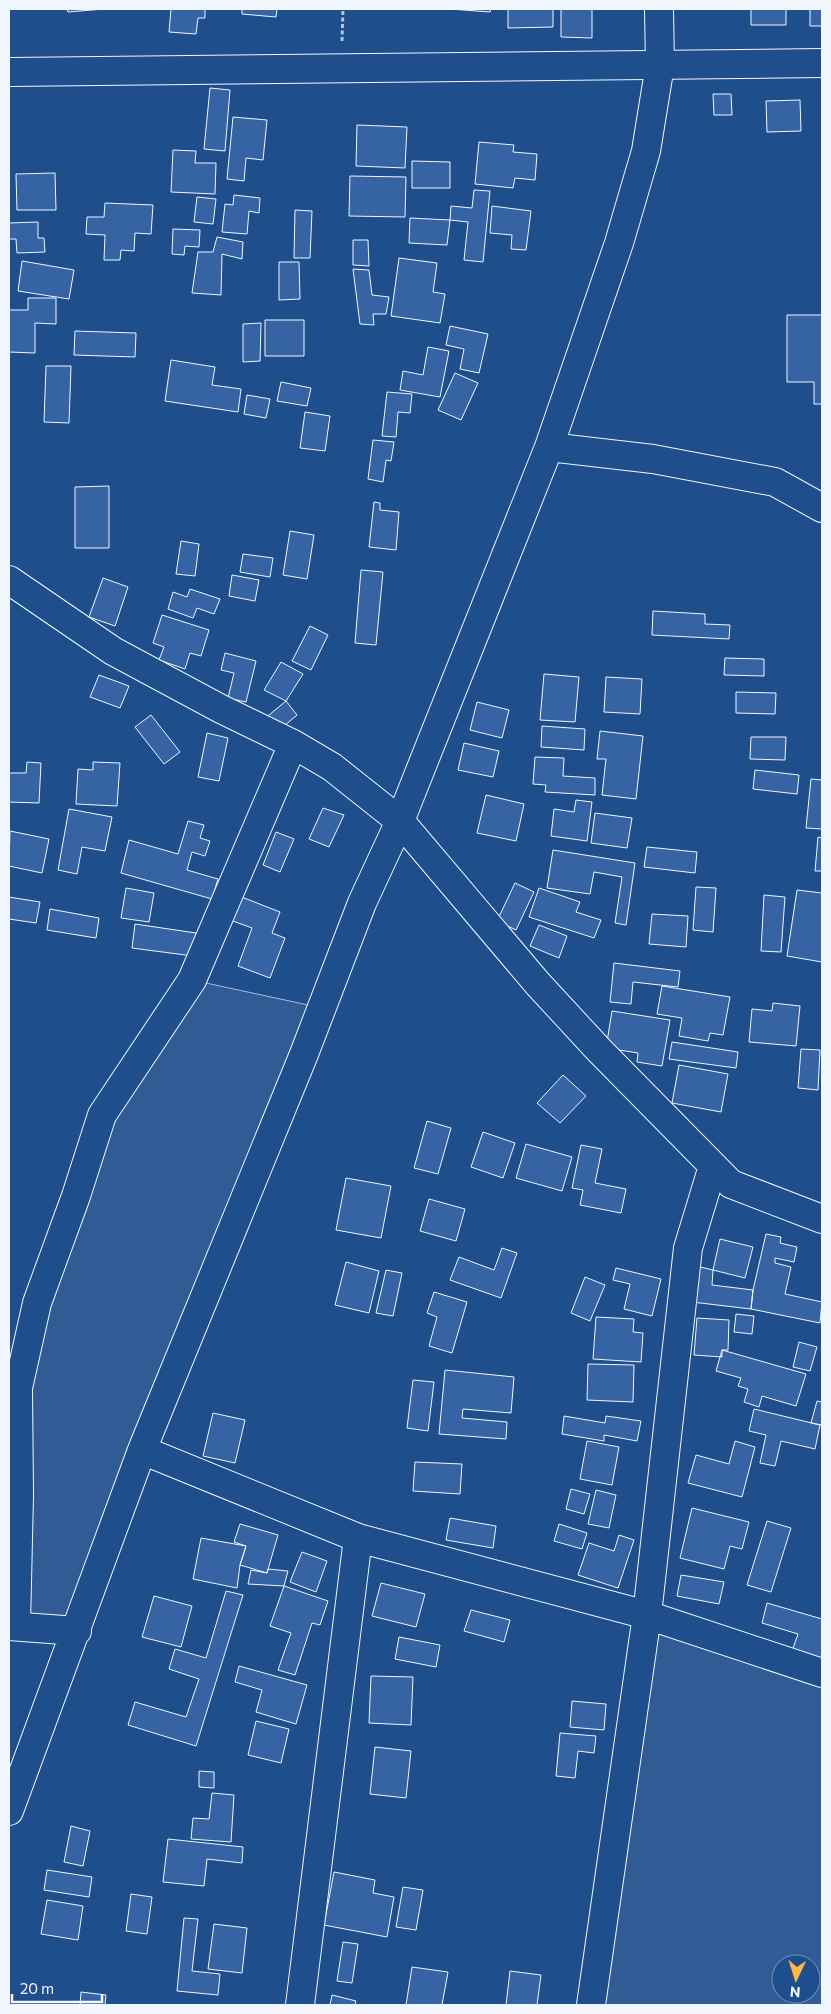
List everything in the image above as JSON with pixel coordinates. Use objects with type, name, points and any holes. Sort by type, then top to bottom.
[{"type":"main road","points":[[9,1811],[77,1631],[142,1450],[304,1054],[362,903],[400,821],[549,447],[622,234],[646,151],[660,66],[659,9]]},
{"type":"main road","points":[[9,72],[822,63]]},
{"type":"main road","points":[[549,447],[652,459],[775,482],[822,508]]},
{"type":"main road","points":[[9,580],[113,652],[221,709],[293,744],[332,767],[400,821],[538,984],[599,1050],[731,1184],[822,1219]]},
{"type":"main road","points":[[77,1631],[13,1626],[19,1495],[18,1388],[38,1303],[102,1115],[192,980],[293,744]]},
{"type":"main road","points":[[591,2005],[648,1614],[688,1248],[713,1166]]},
{"type":"main road","points":[[142,1450],[358,1538],[648,1614],[822,1674]]},
{"type":"main road","points":[[300,2005],[358,1538]]},
{"type":"shaded area","points":[[192,980],[322,1008],[77,1631],[16,1626],[18,1388],[102,1115]]},
{"type":"shaded area","points":[[647,1615],[822,1673],[822,2005],[591,2005]]},
{"type":"building","points":[[67,9],[104,9],[68,12]]},
{"type":"building","points":[[171,9],[205,9],[205,18],[198,18],[196,34],[169,32]]},
{"type":"building","points":[[242,9],[277,9],[276,17],[242,14]]},
{"type":"building","points":[[450,9],[491,9],[490,12]]},
{"type":"building","points":[[508,9],[553,9],[553,27],[508,28]]},
{"type":"building","points":[[561,9],[592,9],[592,38],[561,37]]},
{"type":"building","points":[[751,9],[786,9],[786,25],[751,25]]},
{"type":"building","points":[[810,9],[822,9],[822,26],[810,26]]},
{"type":"building","points":[[210,88],[230,90],[225,151],[204,149]]},
{"type":"building","points":[[713,94],[731,94],[732,115],[714,115]]},
{"type":"building","points":[[800,100],[801,131],[767,132],[766,101]]},
{"type":"building","points":[[233,117],[267,120],[263,160],[246,158],[244,181],[227,179]]},
{"type":"building","points":[[357,125],[407,127],[405,168],[356,166]]},
{"type":"building","points":[[479,142],[514,145],[513,152],[537,154],[535,180],[515,178],[513,188],[475,184]]},
{"type":"building","points":[[173,150],[196,151],[195,163],[216,163],[215,194],[171,192]]},
{"type":"building","points":[[412,161],[450,162],[450,188],[412,188]]},
{"type":"building","points":[[55,173],[56,210],[17,210],[16,174]]},
{"type":"building","points":[[350,176],[406,177],[405,217],[349,216]]},
{"type":"building","points":[[474,190],[490,191],[483,262],[464,260],[468,222],[450,220],[451,206],[472,208]]},
{"type":"building","points":[[234,195],[260,198],[259,213],[249,211],[247,234],[222,232],[225,204],[233,205]]},
{"type":"building","points":[[197,197],[216,199],[213,224],[194,222]]},
{"type":"building","points":[[105,203],[153,205],[151,234],[135,233],[134,251],[121,250],[120,260],[104,260],[105,235],[86,234],[87,217],[104,217]]},
{"type":"building","points":[[492,206],[531,211],[526,250],[511,249],[512,235],[490,233]]},
{"type":"building","points":[[295,210],[312,211],[310,258],[294,258]]},
{"type":"building","points":[[410,218],[450,220],[447,245],[409,243]]},
{"type":"building","points":[[38,222],[38,238],[44,238],[45,252],[17,253],[16,239],[9,239],[9,223]]},
{"type":"building","points":[[173,229],[200,230],[199,247],[185,246],[184,255],[172,254]]},
{"type":"building","points":[[217,237],[243,242],[242,259],[222,254],[221,295],[192,293],[198,252],[213,252]]},
{"type":"building","points":[[353,240],[368,240],[369,266],[353,265]]},
{"type":"building","points":[[399,258],[437,263],[433,292],[445,294],[440,323],[391,316]]},
{"type":"building","points":[[22,261],[74,270],[69,299],[18,291]]},
{"type":"building","points":[[279,262],[299,262],[300,299],[279,300]]},
{"type":"building","points":[[353,269],[369,270],[372,295],[389,297],[386,314],[373,314],[374,325],[360,324]]},
{"type":"building","points":[[28,298],[56,298],[56,324],[35,323],[35,353],[9,352],[9,310],[28,310]]},
{"type":"building","points":[[787,315],[822,315],[822,404],[814,404],[814,382],[787,382]]},
{"type":"building","points":[[265,320],[304,320],[304,356],[265,356]]},
{"type":"building","points":[[261,323],[260,361],[243,362],[243,324]]},
{"type":"building","points":[[450,326],[488,334],[479,373],[460,369],[464,349],[446,345]]},
{"type":"building","points":[[75,331],[136,333],[135,357],[74,355]]},
{"type":"building","points":[[428,347],[449,351],[440,397],[400,390],[403,371],[423,375]]},
{"type":"building","points":[[171,360],[215,367],[212,385],[241,389],[238,412],[165,401]]},
{"type":"building","points":[[46,366],[71,366],[69,423],[44,422]]},
{"type":"building","points":[[455,373],[478,383],[461,420],[438,410]]},
{"type":"building","points":[[281,382],[311,388],[307,406],[277,401]]},
{"type":"building","points":[[387,392],[412,394],[410,413],[398,412],[396,437],[382,436]]},
{"type":"building","points":[[247,395],[270,399],[266,418],[244,414]]},
{"type":"building","points":[[305,412],[330,416],[325,451],[300,448]]},
{"type":"building","points":[[373,440],[394,442],[391,461],[386,460],[383,482],[368,479]]},
{"type":"building","points":[[109,486],[109,548],[75,548],[75,487]]},
{"type":"building","points":[[374,502],[380,503],[380,510],[399,512],[396,550],[369,547]]},
{"type":"building","points":[[290,531],[314,535],[307,579],[283,575]]},
{"type":"building","points":[[181,541],[199,544],[195,576],[176,574]]},
{"type":"building","points":[[243,554],[273,558],[270,577],[240,572]]},
{"type":"building","points":[[361,570],[383,572],[376,645],[355,643]]},
{"type":"building","points":[[232,575],[259,580],[255,601],[229,596]]},
{"type":"building","points":[[103,578],[128,587],[115,626],[89,617]]},
{"type":"building","points":[[190,589],[220,599],[214,614],[197,608],[193,618],[168,609],[173,592],[187,597]]},
{"type":"building","points":[[653,611],[705,614],[705,624],[730,625],[729,639],[652,635]]},
{"type":"building","points":[[162,615],[209,630],[201,656],[190,653],[185,669],[159,660],[164,647],[153,643]]},
{"type":"building","points":[[310,626],[328,635],[311,670],[292,661]]},
{"type":"building","points":[[225,653],[256,661],[246,702],[228,698],[234,673],[221,670]]},
{"type":"building","points":[[725,658],[764,659],[764,676],[724,675]]},
{"type":"building","points":[[281,662],[303,674],[286,701],[264,690]]},
{"type":"building","points":[[544,674],[579,677],[575,722],[540,720]]},
{"type":"building","points":[[99,675],[129,686],[120,708],[90,697]]},
{"type":"building","points":[[606,677],[642,679],[640,714],[604,712]]},
{"type":"building","points":[[736,692],[776,693],[775,714],[736,713]]},
{"type":"building","points":[[286,701],[297,715],[278,731],[263,720]]},
{"type":"building","points":[[477,702],[509,710],[502,738],[470,730]]},
{"type":"building","points":[[151,715],[180,752],[164,764],[135,727]]},
{"type":"building","points":[[542,726],[585,729],[584,750],[541,747]]},
{"type":"building","points":[[600,731],[643,736],[636,799],[602,795],[606,759],[597,759]]},
{"type":"building","points":[[207,733],[228,738],[219,781],[198,777]]},
{"type":"building","points":[[751,737],[786,737],[785,760],[750,759]]},
{"type":"building","points":[[464,743],[499,751],[493,777],[458,770]]},
{"type":"building","points":[[535,757],[564,758],[563,776],[595,778],[595,795],[545,792],[546,785],[533,784]]},
{"type":"building","points":[[27,762],[41,763],[39,803],[9,802],[9,773],[26,773]]},
{"type":"building","points":[[93,762],[120,763],[117,806],[76,804],[78,769],[93,770]]},
{"type":"building","points":[[755,770],[799,775],[797,794],[753,789]]},
{"type":"building","points":[[811,779],[822,780],[822,829],[806,828]]},
{"type":"building","points":[[486,795],[524,804],[516,841],[477,833]]},
{"type":"building","points":[[576,800],[592,802],[587,841],[551,836],[554,809],[574,812]]},
{"type":"building","points":[[323,808],[344,815],[329,847],[309,839]]},
{"type":"building","points":[[69,809],[112,817],[105,851],[82,847],[77,874],[58,870]]},
{"type":"building","points":[[595,813],[632,818],[627,848],[591,843]]},
{"type":"building","points":[[188,821],[204,825],[200,838],[210,841],[205,856],[192,852],[187,870],[218,879],[212,899],[121,873],[129,840],[178,854]]},
{"type":"building","points":[[10,831],[49,839],[42,873],[9,866]]},
{"type":"building","points":[[276,832],[294,839],[280,872],[263,865]]},
{"type":"building","points":[[818,837],[822,838],[822,871],[815,871]]},
{"type":"building","points":[[647,847],[697,852],[695,873],[644,867]]},
{"type":"building","points":[[553,850],[635,863],[626,925],[615,923],[622,877],[594,872],[590,894],[547,888]]},
{"type":"building","points":[[515,883],[534,892],[516,930],[497,921]]},
{"type":"building","points":[[696,887],[716,888],[713,932],[693,930]]},
{"type":"building","points":[[126,888],[154,893],[149,922],[121,918]]},
{"type":"building","points":[[539,888],[580,902],[576,912],[601,920],[594,938],[529,917]]},
{"type":"building","points":[[797,890],[822,893],[822,962],[787,956]]},
{"type":"building","points":[[764,895],[785,897],[781,952],[761,951]]},
{"type":"building","points":[[239,896],[280,912],[272,933],[285,938],[270,978],[238,966],[252,928],[230,920]]},
{"type":"building","points":[[9,897],[40,902],[36,923],[9,919]]},
{"type":"building","points":[[50,909],[99,918],[96,938],[47,930]]},
{"type":"building","points":[[652,914],[688,916],[686,947],[649,944]]},
{"type":"building","points":[[135,924],[196,933],[193,956],[132,948]]},
{"type":"building","points":[[539,925],[567,936],[559,958],[530,946]]},
{"type":"building","points":[[614,963],[680,971],[678,987],[633,982],[631,1004],[610,1002]]},
{"type":"building","points":[[662,986],[730,997],[723,1035],[710,1033],[708,1041],[679,1036],[682,1018],[657,1014]]},
{"type":"building","points":[[773,1003],[800,1006],[796,1046],[749,1042],[752,1009],[772,1011]]},
{"type":"building","points":[[612,1011],[670,1020],[662,1066],[637,1062],[638,1053],[606,1048]]},
{"type":"building","points":[[672,1042],[738,1052],[736,1068],[669,1059]]},
{"type":"building","points":[[801,1049],[820,1050],[818,1090],[798,1088]]},
{"type":"building","points":[[679,1065],[728,1074],[721,1112],[672,1103]]},
{"type":"building","points":[[563,1075],[586,1096],[560,1123],[537,1103]]},
{"type":"building","points":[[427,1121],[451,1128],[438,1174],[414,1168]]},
{"type":"building","points":[[483,1132],[515,1143],[503,1178],[471,1167]]},
{"type":"building","points":[[526,1144],[572,1157],[562,1191],[516,1178]]},
{"type":"building","points":[[581,1145],[602,1149],[595,1183],[626,1189],[621,1213],[580,1205],[583,1190],[572,1188]]},
{"type":"building","points":[[346,1178],[391,1186],[381,1238],[336,1230]]},
{"type":"building","points":[[429,1199],[465,1209],[456,1241],[420,1231]]},
{"type":"building","points":[[766,1234],[781,1237],[780,1243],[797,1247],[794,1262],[775,1258],[775,1263],[791,1267],[785,1294],[822,1302],[820,1323],[751,1309],[753,1290]]},
{"type":"building","points":[[720,1239],[753,1247],[745,1278],[713,1270]]},
{"type":"building","points":[[502,1248],[517,1253],[501,1298],[450,1280],[459,1257],[494,1270]]},
{"type":"building","points":[[346,1262],[379,1271],[369,1313],[335,1305]]},
{"type":"building","points":[[696,1266],[713,1270],[712,1285],[753,1290],[751,1309],[692,1302]]},
{"type":"building","points":[[616,1268],[661,1279],[652,1316],[624,1309],[630,1284],[613,1280]]},
{"type":"building","points":[[386,1270],[402,1273],[393,1316],[376,1313]]},
{"type":"building","points":[[585,1277],[605,1285],[590,1321],[571,1313]]},
{"type":"building","points":[[434,1292],[467,1302],[452,1353],[429,1346],[437,1317],[427,1313]]},
{"type":"building","points":[[736,1314],[754,1316],[752,1334],[734,1332]]},
{"type":"building","points":[[596,1317],[634,1319],[633,1332],[643,1333],[641,1362],[593,1359]]},
{"type":"building","points":[[697,1318],[729,1320],[728,1350],[722,1350],[722,1357],[694,1355]]},
{"type":"building","points":[[799,1342],[817,1347],[810,1371],[793,1367]]},
{"type":"building","points":[[722,1350],[806,1374],[796,1406],[762,1396],[759,1407],[744,1402],[748,1389],[738,1386],[741,1378],[716,1371]]},
{"type":"building","points":[[588,1364],[634,1365],[633,1402],[587,1400]]},
{"type":"building","points":[[445,1370],[514,1377],[511,1413],[463,1409],[462,1418],[507,1422],[506,1439],[439,1434]]},
{"type":"building","points":[[413,1380],[434,1382],[428,1431],[407,1428]]},
{"type":"building","points":[[817,1401],[822,1402],[822,1425],[811,1423]]},
{"type":"building","points":[[754,1409],[820,1425],[815,1449],[781,1441],[775,1466],[760,1463],[766,1435],[749,1431]]},
{"type":"building","points":[[213,1413],[245,1420],[235,1463],[203,1456]]},
{"type":"building","points":[[564,1416],[605,1423],[606,1416],[641,1421],[637,1441],[604,1435],[604,1441],[562,1434]]},
{"type":"building","points":[[587,1441],[619,1447],[612,1485],[580,1479]]},
{"type":"building","points":[[735,1441],[755,1447],[742,1497],[688,1483],[696,1455],[729,1464]]},
{"type":"building","points":[[415,1462],[462,1464],[460,1494],[413,1491]]},
{"type":"building","points":[[571,1489],[590,1494],[584,1514],[566,1509]]},
{"type":"building","points":[[596,1490],[616,1495],[609,1528],[588,1524]]},
{"type":"building","points":[[692,1508],[749,1522],[742,1549],[730,1546],[724,1569],[680,1558]]},
{"type":"building","points":[[450,1518],[496,1526],[493,1548],[446,1540]]},
{"type":"building","points":[[767,1521],[791,1528],[771,1592],[747,1585]]},
{"type":"building","points":[[240,1524],[278,1535],[267,1573],[240,1565],[246,1546],[234,1542]]},
{"type":"building","points":[[559,1524],[587,1533],[582,1549],[554,1541]]},
{"type":"building","points":[[619,1535],[634,1540],[618,1588],[578,1575],[589,1543],[614,1551]]},
{"type":"building","points":[[201,1538],[246,1546],[240,1565],[237,1588],[193,1579]]},
{"type":"building","points":[[302,1552],[327,1561],[316,1592],[290,1582]]},
{"type":"building","points":[[268,1569],[288,1571],[284,1586],[248,1584],[251,1570],[267,1573]]},
{"type":"building","points":[[681,1575],[724,1582],[719,1604],[677,1596]]},
{"type":"building","points":[[381,1583],[425,1594],[416,1627],[372,1616]]},
{"type":"building","points":[[284,1586],[328,1601],[320,1625],[312,1623],[295,1675],[278,1670],[291,1633],[270,1626]]},
{"type":"building","points":[[226,1591],[243,1595],[196,1746],[128,1725],[135,1702],[186,1717],[199,1679],[169,1669],[175,1649],[206,1658]]},
{"type":"building","points":[[154,1596],[192,1606],[181,1647],[142,1637]]},
{"type":"building","points":[[767,1603],[822,1619],[822,1660],[792,1651],[798,1634],[762,1623]]},
{"type":"building","points":[[471,1610],[510,1620],[504,1642],[464,1631]]},
{"type":"building","points":[[399,1637],[440,1645],[436,1667],[395,1659]]},
{"type":"building","points":[[239,1666],[307,1685],[296,1724],[256,1712],[262,1690],[235,1682]]},
{"type":"building","points":[[371,1676],[413,1677],[411,1725],[369,1723]]},
{"type":"building","points":[[572,1701],[606,1704],[604,1730],[570,1727]]},
{"type":"building","points":[[256,1721],[289,1729],[281,1763],[248,1755]]},
{"type":"building","points":[[560,1733],[596,1736],[594,1753],[578,1751],[575,1778],[556,1776]]},
{"type":"building","points":[[375,1747],[411,1751],[406,1798],[370,1794]]},
{"type":"building","points":[[199,1771],[214,1772],[214,1788],[199,1787]]},
{"type":"building","points":[[212,1793],[234,1795],[231,1842],[191,1839],[193,1818],[209,1819]]},
{"type":"building","points":[[71,1826],[90,1831],[83,1866],[64,1862]]},
{"type":"building","points":[[168,1839],[243,1847],[242,1863],[207,1859],[204,1886],[163,1882]]},
{"type":"building","points":[[47,1870],[92,1877],[89,1897],[44,1890]]},
{"type":"building","points":[[334,1872],[375,1880],[373,1893],[394,1897],[387,1937],[324,1925]]},
{"type":"building","points":[[403,1887],[423,1890],[416,1930],[396,1927]]},
{"type":"building","points":[[131,1894],[152,1897],[147,1934],[126,1931]]},
{"type":"building","points":[[47,1900],[83,1906],[78,1940],[41,1934]]},
{"type":"building","points":[[184,1918],[198,1919],[192,1971],[220,1974],[218,1995],[177,1991]]},
{"type":"building","points":[[214,1924],[247,1928],[242,1973],[208,1969]]},
{"type":"building","points":[[343,1942],[358,1944],[352,1983],[337,1981]]},
{"type":"building","points":[[412,1967],[448,1972],[442,2005],[406,2005]]},
{"type":"building","points":[[510,1971],[541,1975],[537,2005],[506,2005]]},
{"type":"building","points":[[81,1992],[106,1995],[105,2005],[80,2005]]},
{"type":"building","points":[[332,1995],[356,2001],[355,2005],[330,2005]]}]
